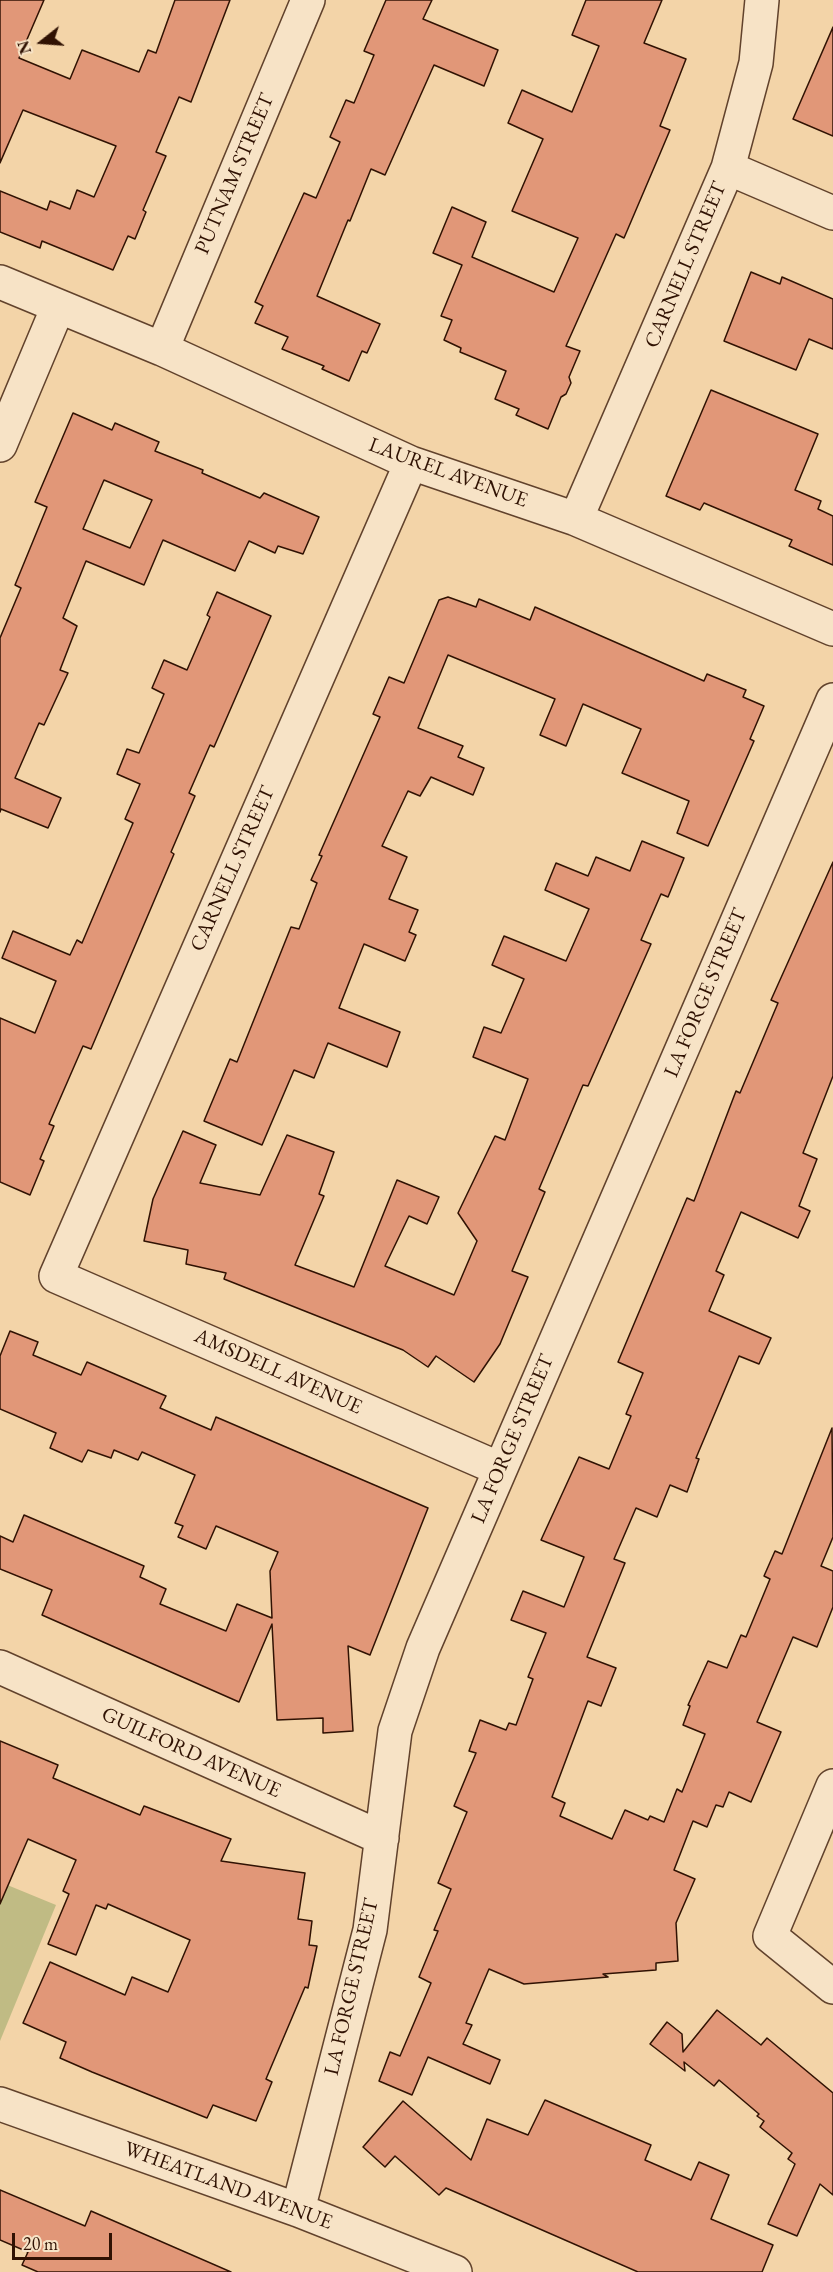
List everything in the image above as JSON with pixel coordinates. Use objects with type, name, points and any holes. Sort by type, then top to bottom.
[{"type":"street","name":"PUTNAM STREET","points":[[162,349],[308,0]]},
{"type":"street","name":"CARNELL STREET","points":[[576,519],[728,168],[756,63],[762,0]]},
{"type":"street","points":[[728,168],[833,213]]},
{"type":"street","name":"LAUREL AVENUE","points":[[0,282],[162,349],[411,463],[576,519],[833,629]]},
{"type":"street","points":[[0,445],[58,306]]},
{"type":"street","name":"CARNELL STREET","points":[[56,1276],[411,463]]},
{"type":"street","name":"LA FORGE STREET","points":[[298,2210],[370,1930],[395,1731],[423,1648],[833,700]]},
{"type":"street","name":"AMSDELL AVENUE","points":[[56,1276],[500,1469]]},
{"type":"street","name":"GUILFORD AVENUE","points":[[0,1667],[382,1838]]},
{"type":"street","points":[[833,1786],[770,1936],[833,1987]]},
{"type":"street","name":"WHEATLAND AVENUE","points":[[0,2104],[298,2210],[455,2272]]},
{"type":"shaded area","points":[[0,1882],[56,1905],[0,2041]]},
{"type":"building","points":[[0,0],[44,0],[19,58],[70,79],[82,50],[139,72],[148,50],[156,53],[175,0],[230,0],[191,102],[179,97],[156,152],[166,156],[143,210],[146,212],[135,239],[128,236],[113,270],[42,241],[40,248],[0,232],[0,191],[47,210],[50,201],[70,209],[77,190],[94,197],[116,146],[23,110],[0,163]]},
{"type":"building","points":[[386,0],[432,0],[423,19],[498,50],[484,86],[434,65],[385,175],[371,169],[350,221],[348,220],[317,296],[380,324],[367,353],[362,351],[349,381],[322,369],[324,366],[282,349],[288,337],[255,323],[263,306],[255,302],[304,193],[316,198],[340,142],[330,137],[346,100],[354,103],[374,55],[364,51]]},
{"type":"building","points":[[586,0],[662,0],[644,43],[686,59],[660,126],[670,130],[624,238],[616,234],[566,346],[580,351],[569,377],[571,383],[566,394],[561,397],[548,429],[516,415],[519,409],[495,399],[506,371],[460,352],[461,348],[444,340],[452,320],[441,316],[462,265],[433,253],[452,207],[486,222],[472,257],[554,292],[578,238],[512,211],[543,139],[508,123],[522,90],[572,112],[599,46],[572,35]]},
{"type":"building","points":[[833,27],[833,136],[793,119]]},
{"type":"building","points":[[751,272],[780,284],[782,277],[833,299],[833,349],[809,339],[796,370],[724,341]]},
{"type":"building","points":[[711,390],[818,434],[795,490],[821,501],[818,509],[833,516],[833,565],[789,546],[792,540],[704,503],[700,510],[666,496]]},
{"type":"building","points":[[73,413],[112,430],[115,423],[159,442],[155,451],[203,470],[202,473],[260,498],[264,493],[319,517],[303,554],[278,546],[275,553],[249,541],[235,571],[163,540],[144,585],[86,561],[63,618],[77,626],[60,670],[68,673],[44,725],[39,723],[15,778],[61,798],[48,828],[1,809],[0,812],[0,638],[21,588],[15,585],[47,507],[35,502]],"holes":[[[104,480],[152,500],[130,548],[83,529]]]},
{"type":"building","points":[[217,592],[271,616],[214,747],[210,745],[189,793],[195,796],[171,852],[174,854],[91,1049],[83,1046],[49,1124],[54,1126],[40,1159],[44,1161],[30,1195],[0,1182],[0,1018],[35,1033],[56,981],[2,958],[13,931],[70,955],[77,940],[82,943],[133,823],[125,819],[140,784],[117,774],[127,749],[139,753],[164,694],[152,688],[164,660],[187,670],[210,617],[207,615]]},
{"type":"building","points":[[448,597],[476,607],[479,599],[530,620],[535,607],[704,681],[707,674],[746,690],[743,697],[764,706],[750,739],[754,741],[708,846],[677,833],[689,801],[622,773],[641,729],[583,704],[566,746],[540,735],[555,699],[448,655],[418,728],[463,746],[458,757],[484,768],[473,795],[431,777],[420,796],[408,791],[382,846],[407,857],[389,899],[418,910],[409,932],[416,935],[405,961],[364,944],[339,1008],[400,1032],[387,1067],[328,1043],[314,1078],[294,1070],[262,1145],[204,1121],[230,1059],[237,1062],[291,927],[299,929],[317,883],[311,880],[322,856],[319,855],[380,717],[373,714],[389,677],[404,683],[439,600]]},
{"type":"building","points":[[642,841],[684,858],[668,897],[661,894],[641,940],[651,944],[588,1086],[583,1085],[539,1189],[545,1192],[512,1271],[528,1277],[500,1344],[474,1382],[436,1356],[428,1367],[403,1350],[224,1279],[226,1273],[186,1264],[188,1250],[144,1241],[153,1199],[183,1131],[216,1145],[200,1183],[260,1195],[287,1135],[334,1152],[319,1194],[324,1196],[295,1265],[354,1287],[397,1180],[439,1197],[427,1224],[409,1216],[385,1266],[454,1295],[477,1241],[458,1213],[495,1136],[505,1140],[528,1079],[473,1057],[484,1027],[501,1033],[524,979],[492,965],[504,936],[566,961],[589,909],[545,890],[556,863],[588,876],[596,857],[630,871]]},
{"type":"building","points":[[833,862],[833,1076],[803,1153],[817,1159],[799,1206],[810,1211],[798,1238],[741,1212],[716,1271],[724,1275],[709,1311],[771,1338],[759,1364],[739,1356],[696,1458],[699,1459],[687,1492],[670,1485],[657,1517],[636,1508],[614,1559],[625,1563],[587,1657],[616,1668],[601,1706],[588,1701],[552,1797],[565,1803],[560,1816],[612,1839],[625,1810],[648,1820],[650,1816],[664,1822],[677,1789],[682,1792],[705,1734],[683,1725],[690,1706],[688,1705],[708,1661],[727,1668],[741,1635],[746,1637],[770,1579],[764,1576],[775,1551],[782,1554],[832,1428],[833,1537],[821,1566],[833,1571],[833,1607],[817,1647],[793,1637],[757,1722],[781,1732],[751,1802],[729,1792],[723,1807],[716,1805],[707,1827],[693,1821],[674,1870],[695,1879],[676,1923],[678,1961],[656,1963],[656,1970],[603,1974],[608,1977],[524,1984],[489,1969],[466,2023],[472,2025],[463,2044],[500,2060],[490,2084],[428,2057],[412,2095],[379,2081],[390,2052],[400,2056],[431,1983],[419,1977],[438,1931],[434,1930],[451,1889],[438,1883],[467,1812],[454,1806],[476,1753],[469,1751],[480,1720],[506,1730],[509,1723],[516,1725],[533,1679],[528,1677],[546,1633],[511,1620],[523,1591],[564,1607],[584,1557],[541,1540],[579,1457],[609,1469],[631,1416],[626,1414],[643,1373],[618,1362],[687,1198],[694,1201],[736,1091],[740,1093],[778,1003],[771,1000]]},
{"type":"building","points":[[10,1331],[38,1342],[33,1355],[81,1375],[87,1362],[166,1396],[160,1408],[211,1430],[216,1417],[428,1508],[370,1655],[348,1646],[353,1731],[323,1733],[323,1718],[277,1720],[272,1624],[239,1702],[42,1615],[52,1590],[0,1569],[0,1536],[13,1542],[24,1515],[144,1566],[140,1577],[166,1589],[160,1604],[226,1631],[237,1604],[272,1618],[270,1571],[278,1552],[216,1526],[206,1549],[178,1537],[183,1526],[175,1523],[195,1475],[142,1452],[138,1460],[114,1450],[111,1458],[88,1450],[82,1462],[50,1448],[56,1433],[0,1409],[0,1356]]},
{"type":"building","points":[[0,1741],[58,1765],[53,1778],[140,1815],[144,1806],[231,1839],[221,1861],[305,1873],[298,1919],[312,1921],[309,1945],[317,1946],[308,1988],[305,1987],[266,2079],[272,2082],[256,2121],[213,2105],[207,2118],[92,2072],[60,2058],[66,2042],[23,2023],[50,1962],[125,1995],[132,1977],[168,1992],[190,1940],[108,1904],[106,1909],[96,1905],[76,1955],[48,1944],[69,1894],[63,1891],[76,1860],[28,1839],[0,1904]]},
{"type":"building","points":[[717,2010],[761,2045],[767,2038],[833,2093],[833,2195],[820,2184],[797,2236],[768,2224],[795,2164],[788,2159],[792,2153],[760,2127],[764,2121],[757,2116],[759,2114],[719,2080],[714,2086],[684,2062],[685,2071],[650,2044],[667,2022],[682,2034],[683,2052]]},
{"type":"building","points":[[545,2100],[651,2145],[645,2160],[691,2180],[699,2162],[729,2175],[711,2219],[773,2245],[762,2272],[638,2272],[446,2188],[439,2195],[395,2156],[385,2167],[363,2147],[403,2101],[471,2160],[487,2119],[528,2135]]},
{"type":"building","points":[[0,2190],[85,2226],[91,2211],[231,2272],[38,2272],[22,2265],[28,2252],[0,2240]]}]
